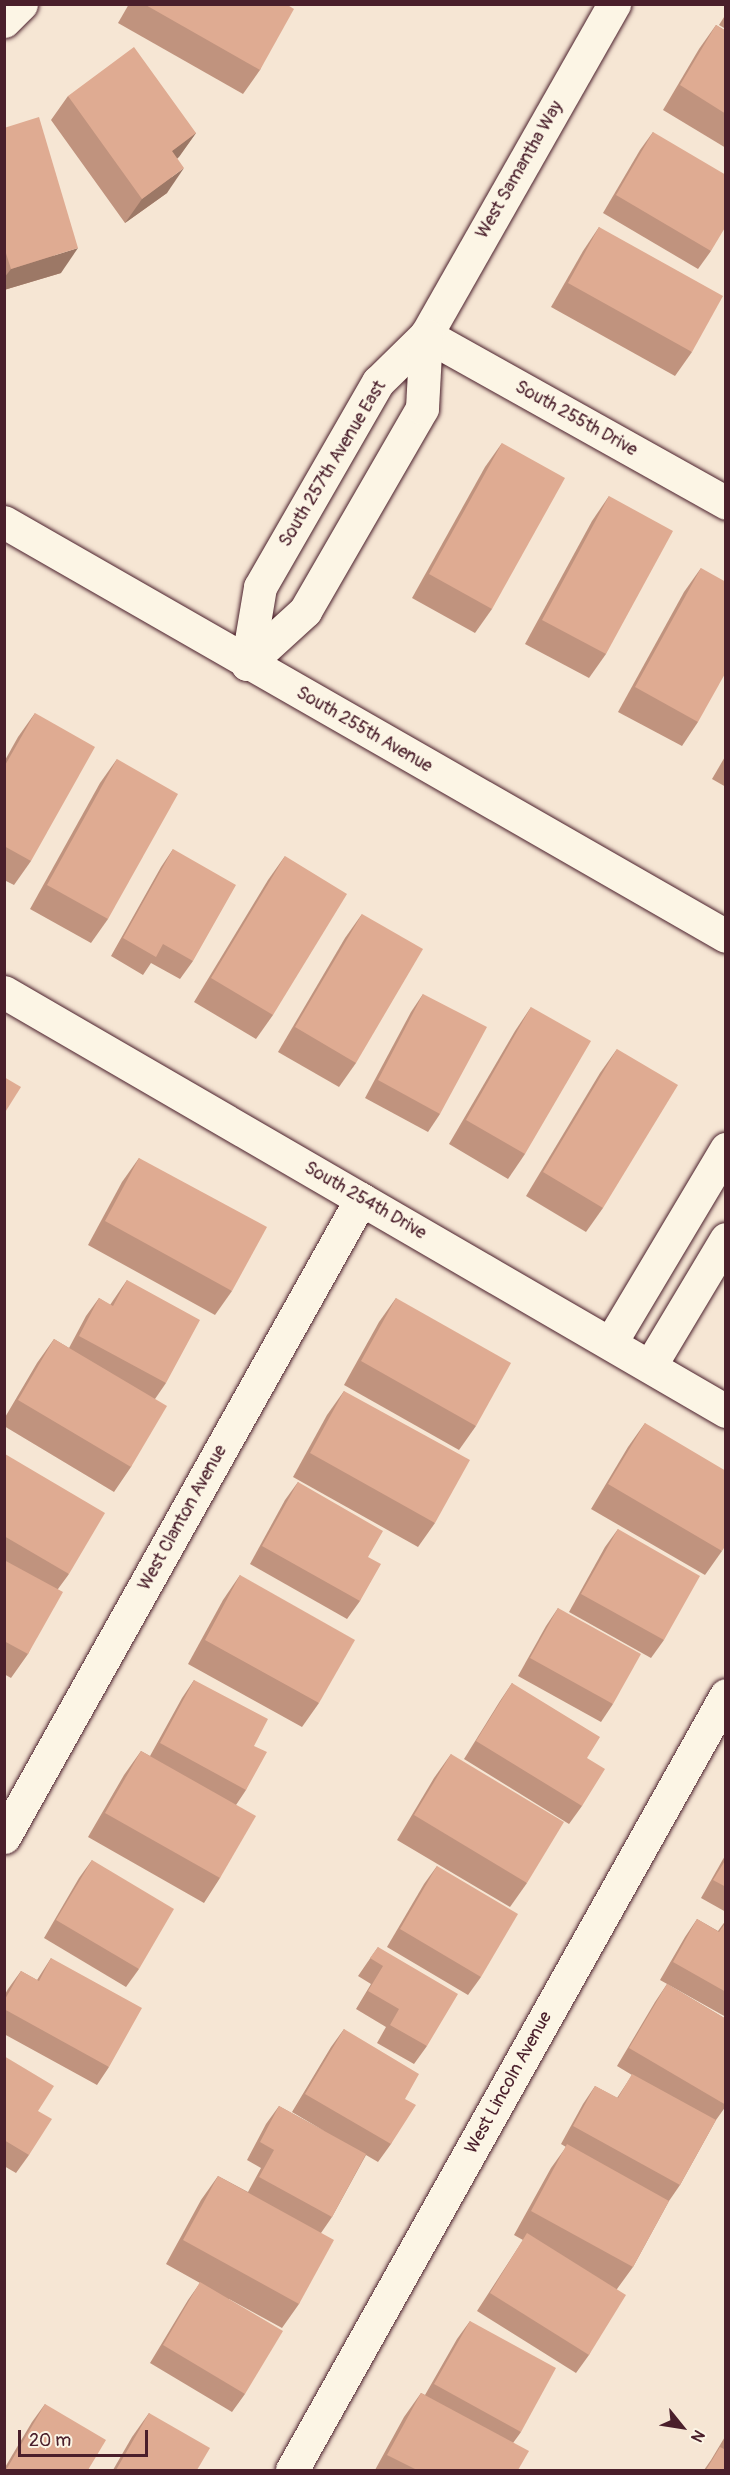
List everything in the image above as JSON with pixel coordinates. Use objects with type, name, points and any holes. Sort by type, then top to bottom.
[{"type":"street","points":[[4,21],[21,4]]},
{"type":"street","name":"West Samantha Way","points":[[426,335],[614,4]]},
{"type":"street","points":[[247,664],[305,611],[422,408],[426,335]]},
{"type":"street","name":"South 255th Drive","points":[[426,335],[726,503]]},
{"type":"street","name":"South 257th Avenue East","points":[[247,664],[260,587],[378,382],[426,335]]},
{"type":"street","name":"South 255th Avenue","points":[[4,522],[247,664],[726,936]]},
{"type":"street","name":"South 254th Drive","points":[[4,992],[611,1342],[726,1412]]},
{"type":"street","points":[[611,1342],[726,1149]]},
{"type":"street","name":"West Clanton Avenue","points":[[4,1836],[361,1199]]},
{"type":"street","points":[[650,1366],[726,1239]]},
{"type":"street","name":"West Lincoln Avenue","points":[[292,2470],[726,1695]]},
{"type":"building","points":[[144,4],[286,4],[294,9],[260,70]]},
{"type":"building","points":[[716,25],[726,31],[726,114],[680,85]]},
{"type":"building","points":[[134,47],[196,133],[172,151],[184,168],[142,199],[68,96]]},
{"type":"building","points":[[39,117],[78,248],[11,269],[4,247],[4,128]]},
{"type":"building","points":[[653,132],[726,175],[726,226],[711,251],[616,195]]},
{"type":"building","points":[[599,227],[723,296],[692,352],[568,283]]},
{"type":"building","points":[[502,443],[565,478],[492,609],[429,574]]},
{"type":"building","points":[[609,496],[673,531],[606,654],[542,620]]},
{"type":"building","points":[[701,568],[726,582],[726,672],[698,722],[635,687]]},
{"type":"building","points":[[35,713],[95,747],[31,861],[4,846],[4,767]]},
{"type":"building","points":[[117,759],[178,794],[108,919],[47,885]]},
{"type":"building","points":[[173,849],[236,885],[193,961],[163,944],[156,957],[123,938]]},
{"type":"building","points":[[285,856],[347,894],[273,1015],[211,978]]},
{"type":"building","points":[[362,914],[423,949],[356,1063],[295,1027]]},
{"type":"building","points":[[423,994],[487,1027],[440,1114],[378,1080]]},
{"type":"building","points":[[531,1007],[591,1041],[525,1154],[466,1120]]},
{"type":"building","points":[[617,1049],[678,1085],[603,1208],[543,1172]]},
{"type":"building","points":[[4,1077],[21,1087],[4,1114]]},
{"type":"building","points":[[139,1158],[267,1227],[232,1291],[105,1221]]},
{"type":"building","points":[[127,1280],[200,1320],[166,1383],[79,1336],[99,1298],[113,1306]]},
{"type":"building","points":[[396,1298],[511,1363],[476,1426],[361,1361]]},
{"type":"building","points":[[54,1339],[167,1406],[131,1467],[18,1400]]},
{"type":"building","points":[[344,1391],[470,1460],[435,1523],[310,1453]]},
{"type":"building","points":[[645,1423],[726,1471],[726,1545],[722,1551],[608,1484]]},
{"type":"building","points":[[5,1454],[105,1513],[69,1574],[4,1536]]},
{"type":"building","points":[[298,1482],[383,1531],[368,1557],[381,1564],[360,1601],[262,1546]]},
{"type":"building","points":[[618,1529],[700,1576],[664,1640],[581,1594]]},
{"type":"building","points":[[4,1560],[63,1592],[28,1654],[4,1641]]},
{"type":"building","points":[[240,1575],[355,1640],[319,1703],[205,1640]]},
{"type":"building","points":[[558,1608],[641,1654],[613,1704],[530,1658]]},
{"type":"building","points":[[194,1680],[268,1719],[254,1746],[267,1752],[246,1790],[160,1743]]},
{"type":"building","points":[[512,1683],[600,1737],[587,1758],[605,1769],[582,1806],[476,1741]]},
{"type":"building","points":[[141,1751],[256,1816],[220,1878],[105,1813]]},
{"type":"building","points":[[451,1754],[564,1822],[527,1883],[414,1815]]},
{"type":"building","points":[[726,1859],[726,1887],[713,1880]]},
{"type":"building","points":[[92,1860],[174,1909],[139,1969],[56,1920]]},
{"type":"building","points":[[437,1866],[518,1914],[481,1977],[400,1929]]},
{"type":"building","points":[[697,1919],[719,1932],[726,1922],[726,1992],[673,1962]]},
{"type":"building","points":[[378,1947],[458,1994],[427,2046],[390,2025],[399,2009],[368,1991],[383,1966],[370,1958]]},
{"type":"building","points":[[51,1958],[142,2008],[109,2067],[4,2009],[4,2001],[21,1971],[39,1981]]},
{"type":"building","points":[[667,1984],[726,2019],[726,2105],[629,2048]]},
{"type":"building","points":[[344,2029],[419,2074],[405,2099],[416,2105],[391,2144],[305,2094]]},
{"type":"building","points":[[4,2056],[54,2086],[38,2111],[52,2119],[29,2155],[4,2140]]},
{"type":"building","points":[[632,2074],[716,2120],[680,2185],[573,2126],[595,2086],[618,2098]]},
{"type":"building","points":[[279,2106],[366,2154],[332,2217],[259,2177],[274,2150],[260,2142]]},
{"type":"building","points":[[567,2144],[669,2201],[633,2267],[531,2211]]},
{"type":"building","points":[[218,2176],[334,2240],[299,2304],[183,2240]]},
{"type":"building","points":[[527,2233],[626,2295],[589,2355],[490,2293]]},
{"type":"building","points":[[200,2282],[283,2331],[245,2394],[163,2345]]},
{"type":"building","points":[[470,2321],[556,2368],[521,2432],[434,2384]]},
{"type":"building","points":[[421,2393],[529,2451],[518,2470],[417,2470],[387,2455]]},
{"type":"building","points":[[45,2404],[106,2440],[88,2470],[6,2470]]},
{"type":"building","points":[[149,2413],[210,2448],[197,2470],[116,2470]]},
{"type":"building","points":[[720,2447],[726,2450],[726,2470],[706,2470]]}]
